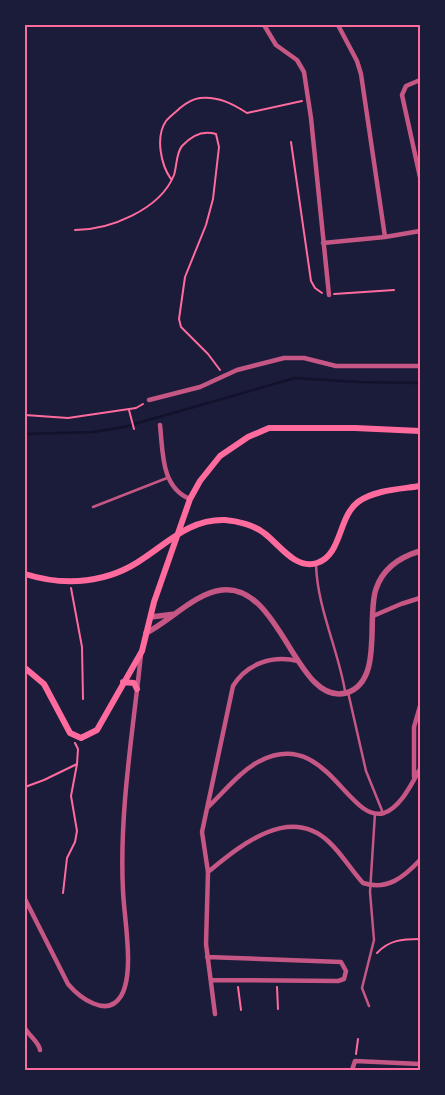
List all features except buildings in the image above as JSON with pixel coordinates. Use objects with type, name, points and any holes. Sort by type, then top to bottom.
[{"type":"main road","points":[[25,668],[44,684],[66,727],[75,736],[87,737],[98,730],[142,651],[177,533],[190,499],[200,481],[220,456],[248,437],[266,429],[355,428],[420,431]]},
{"type":"main road","points":[[25,574],[48,580],[69,581],[88,580],[117,574],[143,559],[177,533],[204,521],[239,522],[264,533],[281,550],[298,561],[310,565],[316,564],[329,556],[345,517],[359,501],[373,495],[420,486]]},
{"type":"main road","points":[[124,682],[134,682],[138,689]]},
{"type":"street","points":[[264,25],[276,45],[300,63],[308,100],[329,294]]},
{"type":"street","points":[[338,25],[357,61],[361,74],[385,237]]},
{"type":"street","points":[[420,80],[406,86],[402,92],[420,177]]},
{"type":"street","points":[[323,242],[385,237],[420,231]]},
{"type":"street","points":[[149,400],[200,387],[224,376],[284,358],[304,358],[336,366],[420,366]]},
{"type":"street","points":[[160,425],[168,478],[180,495],[190,499]]},
{"type":"street","points":[[146,633],[200,599],[220,590],[244,592],[263,609],[298,661],[318,686],[333,692],[347,692],[358,686],[367,671],[372,649],[375,590],[382,576],[394,562],[420,551]]},
{"type":"street","points":[[373,616],[420,598]]},
{"type":"street","points":[[151,616],[177,614]]},
{"type":"street","points":[[25,899],[68,984],[75,992],[92,1004],[104,1006],[120,998],[124,991],[127,965],[122,850],[129,754],[142,651]]},
{"type":"street","points":[[215,1014],[207,957],[205,927],[208,872],[202,832],[233,686],[238,678],[258,663],[278,659],[298,661]]},
{"type":"street","points":[[414,778],[414,727],[420,706]]},
{"type":"street","points":[[208,807],[260,761],[292,755],[312,760],[321,765],[355,802],[375,813],[383,813],[396,805],[420,769]]},
{"type":"street","points":[[414,778],[420,775]]},
{"type":"street","points":[[208,872],[243,844],[278,828],[296,828],[320,835],[329,842],[363,884],[371,886],[390,884],[420,860]]},
{"type":"street","points":[[207,957],[341,962],[346,971],[344,979],[338,981],[211,980]]},
{"type":"street","points":[[25,1028],[30,1037],[38,1044],[40,1050]]},
{"type":"street","points":[[352,1070],[355,1061],[420,1064]]},
{"type":"lane","points":[[93,507],[168,478]]},
{"type":"lane","points":[[316,564],[322,602],[347,692],[366,771],[383,813]]},
{"type":"lane","points":[[369,1006],[362,988],[370,959],[374,933],[371,886],[375,813]]},
{"type":"path","points":[[171,179],[164,169],[160,138],[166,121],[186,103],[200,98],[219,99],[232,103],[247,113],[308,100]]},
{"type":"path","points":[[75,230],[105,227],[128,218],[161,193],[171,179],[181,146],[198,134],[209,132],[216,134],[219,147],[214,193],[206,225],[185,277],[179,319],[181,327],[208,354],[224,376]]},
{"type":"path","points":[[25,416],[68,418],[129,410],[149,400]]},
{"type":"path","points":[[129,410],[134,429]]},
{"type":"path","points":[[69,581],[82,647],[83,699]]},
{"type":"path","points":[[63,893],[68,858],[75,842],[77,831],[71,796],[78,749],[72,739],[75,736]]},
{"type":"path","points":[[25,787],[77,764]]},
{"type":"path","points":[[370,959],[387,944],[402,940],[420,939]]},
{"type":"path","points":[[237,979],[241,1010]]},
{"type":"path","points":[[277,980],[278,1009]]},
{"type":"path","points":[[355,1061],[358,1039]]},
{"type":"waterway","points":[[25,434],[93,432],[124,427],[295,378],[420,383]]}]
